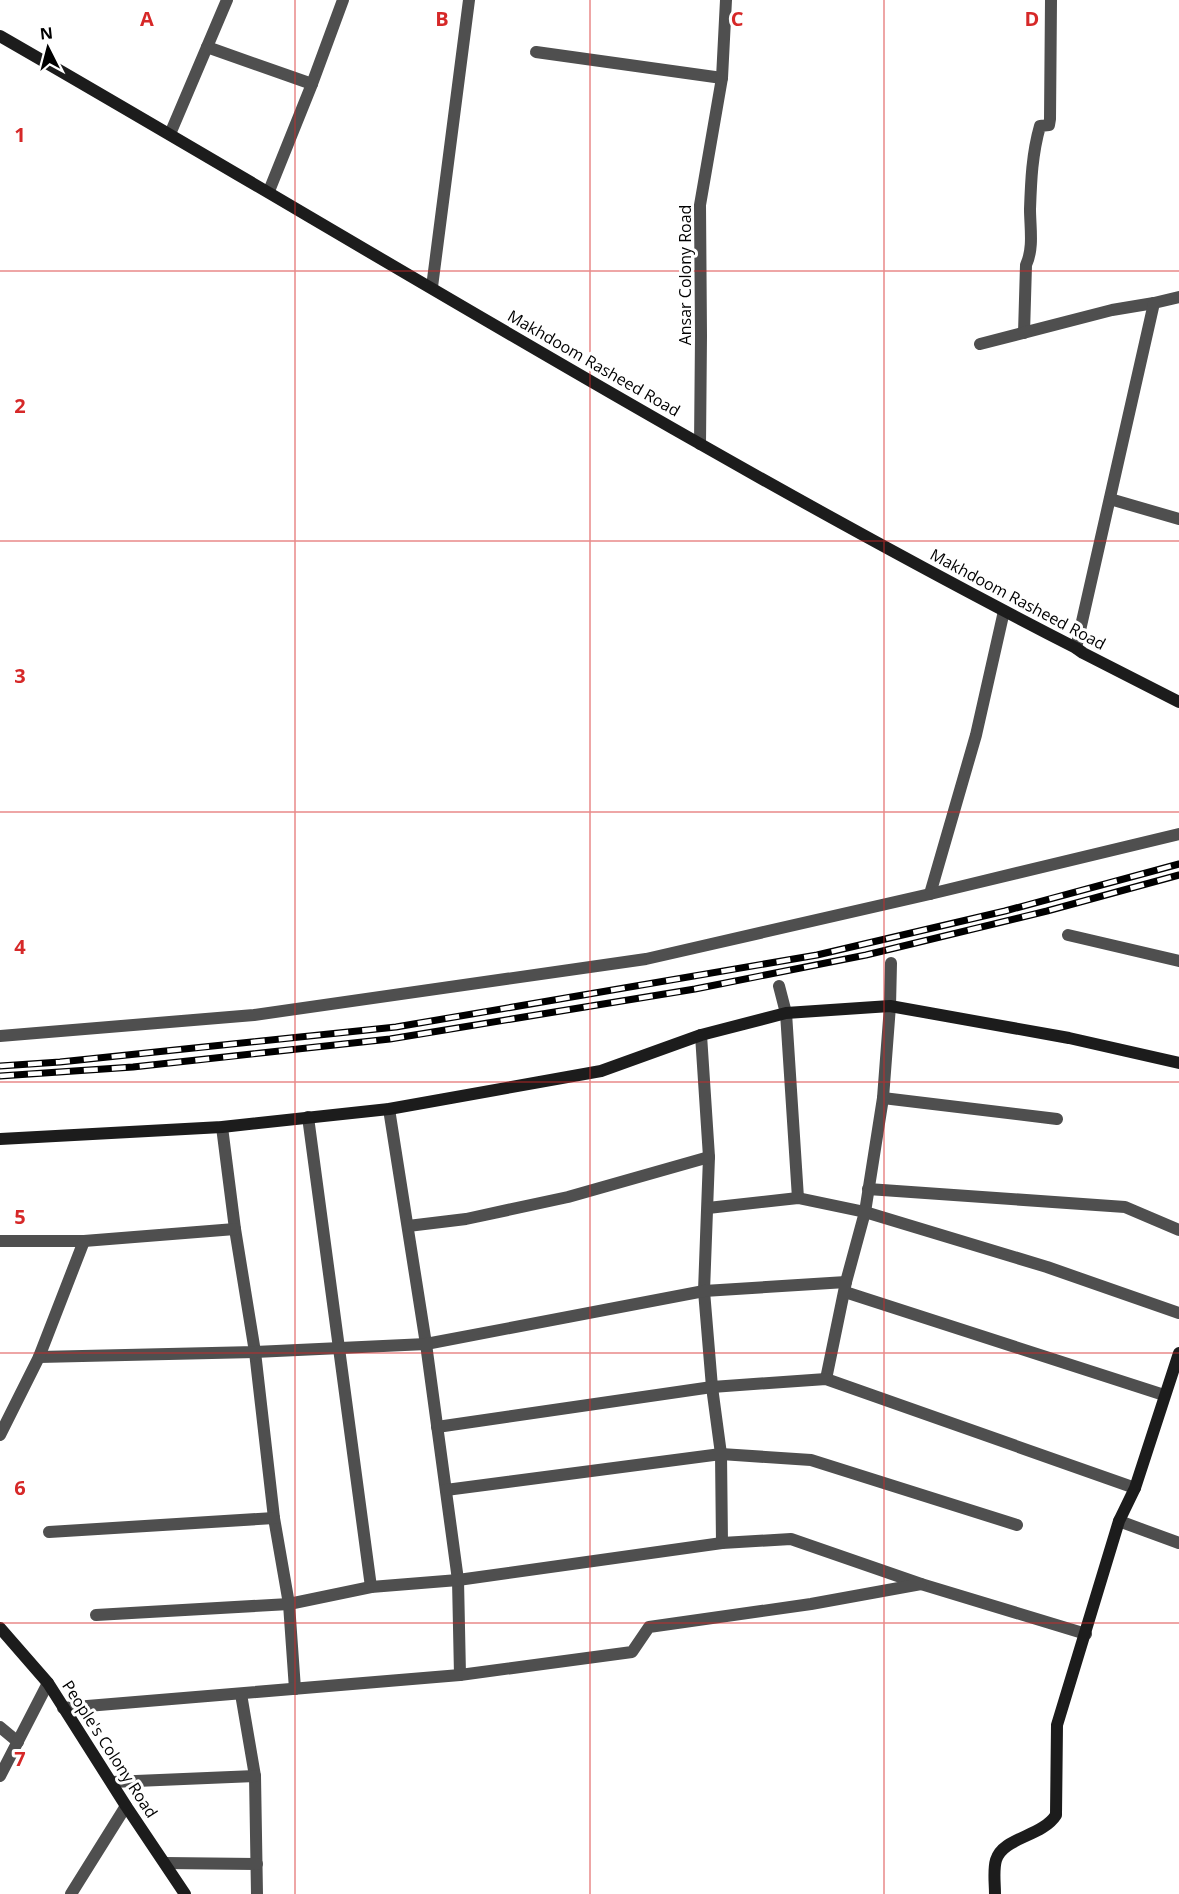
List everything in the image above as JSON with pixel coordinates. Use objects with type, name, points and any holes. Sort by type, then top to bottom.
[{"type":"street","points":[[170,134],[227,0]]},
{"type":"street","points":[[269,191],[343,0]]},
{"type":"street","points":[[432,287],[469,0]]},
{"type":"street","name":"Ansar Colony Road","points":[[700,444],[700,205],[722,78],[726,0]]},
{"type":"street","points":[[1024,333],[1034,145],[1040,126],[1049,125],[1050,119],[1051,0]]},
{"type":"street","name":"Makhdoom Rasheed Road","points":[[0,36],[700,444],[1004,611],[1076,648],[1083,654],[1179,702]]},
{"type":"street","points":[[207,46],[312,84]]},
{"type":"street","points":[[536,52],[722,78]]},
{"type":"street","points":[[980,344],[1112,310],[1179,297]]},
{"type":"street","points":[[1076,648],[1154,303]]},
{"type":"street","points":[[1110,499],[1179,519]]},
{"type":"street","points":[[930,894],[976,735],[1004,611]]},
{"type":"street","points":[[0,1036],[254,1015],[646,959],[1179,834]]},
{"type":"street","points":[[1068,935],[1177,958]]},
{"type":"street","points":[[826,1379],[845,1287],[865,1212],[883,1098],[891,963]]},
{"type":"street","points":[[779,986],[786,1013],[798,1198]]},
{"type":"street","points":[[0,1139],[222,1127],[389,1109],[601,1071],[701,1035],[786,1013],[890,1006],[1069,1038],[1179,1063]]},
{"type":"street","points":[[701,1035],[709,1157],[704,1291],[712,1387],[721,1454],[722,1543]]},
{"type":"street","points":[[883,1098],[1057,1119]]},
{"type":"street","points":[[389,1109],[426,1344],[458,1580],[460,1675]]},
{"type":"street","points":[[308,1117],[371,1587]]},
{"type":"street","points":[[222,1127],[235,1229],[255,1352],[274,1518],[288,1604],[295,1689]]},
{"type":"street","points":[[408,1226],[466,1219],[568,1197],[709,1157]]},
{"type":"street","points":[[868,1189],[1125,1208],[1179,1230]]},
{"type":"street","points":[[708,1208],[798,1198],[865,1212],[1047,1267],[1179,1313]]},
{"type":"street","points":[[0,1241],[84,1241],[235,1229]]},
{"type":"street","points":[[0,1435],[39,1357],[84,1241]]},
{"type":"street","points":[[39,1357],[255,1352],[426,1344],[704,1291],[845,1287],[1164,1395]]},
{"type":"street","points":[[995,1894],[995,1862],[999,1852],[1051,1824],[1056,1815],[1057,1725],[1119,1521],[1135,1488],[1179,1353]]},
{"type":"street","points":[[437,1427],[712,1387],[826,1379],[1135,1488]]},
{"type":"street","points":[[446,1490],[721,1454],[811,1460],[1017,1525]]},
{"type":"street","points":[[50,1532],[274,1518]]},
{"type":"street","points":[[1119,1521],[1179,1544]]},
{"type":"street","points":[[96,1615],[288,1604],[371,1587],[458,1580],[722,1543],[791,1539],[921,1584],[1086,1634]]},
{"type":"street","points":[[63,1708],[460,1675],[632,1652],[649,1627],[811,1605],[921,1584]]},
{"type":"street","name":"People's Colony Road","points":[[0,1628],[48,1683],[185,1894]]},
{"type":"street","points":[[0,1776],[48,1683]]},
{"type":"street","points":[[241,1694],[255,1776],[257,1894]]},
{"type":"street","points":[[0,1726],[18,1742]]},
{"type":"street","points":[[112,1782],[255,1776]]},
{"type":"street","points":[[71,1894],[126,1806]]},
{"type":"street","points":[[165,1863],[257,1864]]},
{"type":"railway","points":[[0,1066],[60,1062],[396,1027],[817,955],[1005,911],[1179,864]]},
{"type":"railway","points":[[0,1076],[133,1067],[390,1039],[695,989],[866,955],[1047,911],[1179,875]]}]
